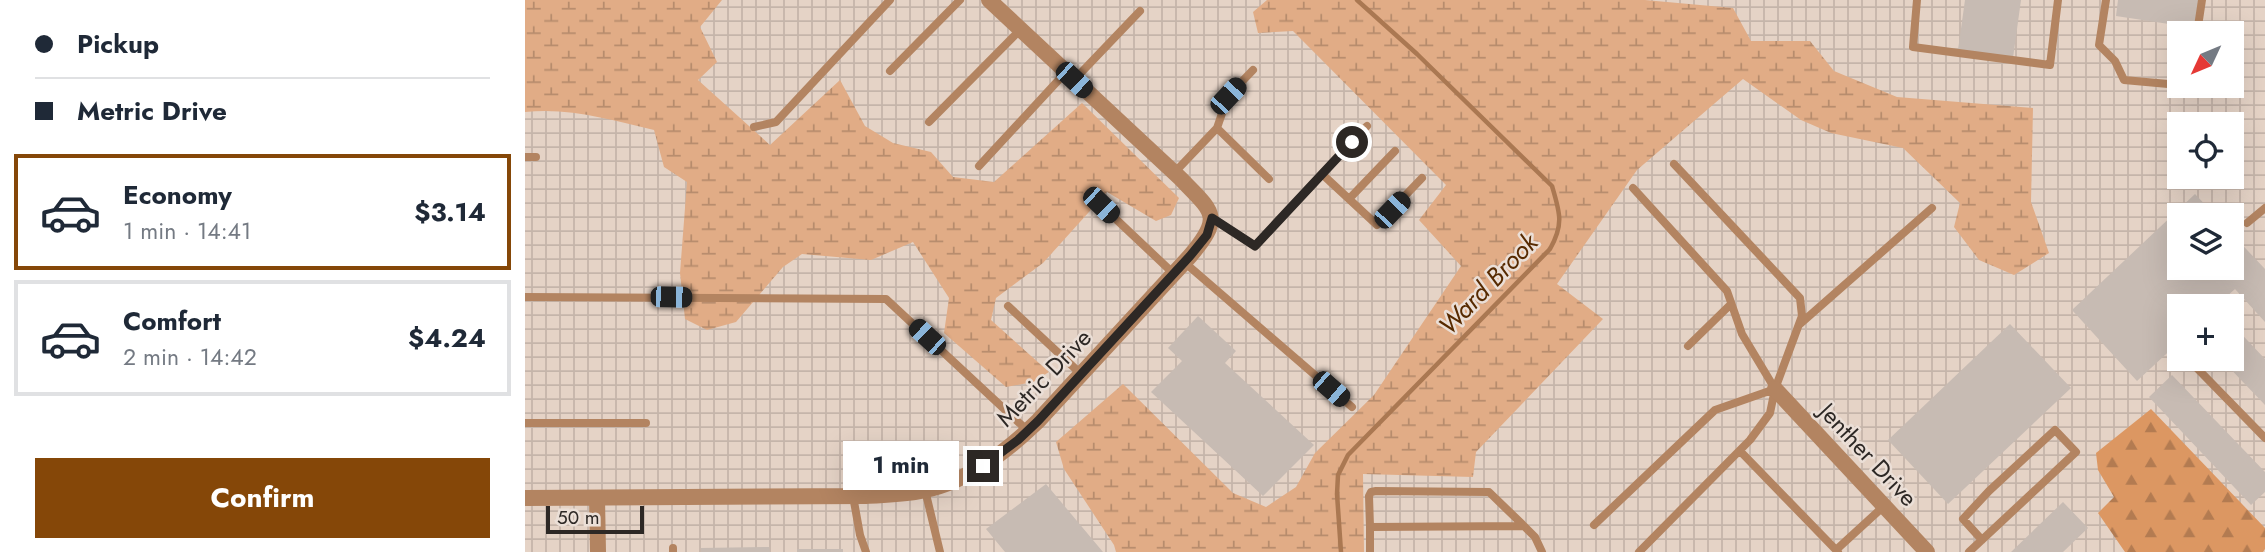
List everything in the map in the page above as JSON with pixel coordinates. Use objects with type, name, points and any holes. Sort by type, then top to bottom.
[{"type":"street","points":[[996,3],[1020,30],[1174,173],[1208,209],[1212,218]]},
{"type":"street","name":"Metric Drive","points":[[525,498],[853,496],[925,490],[949,483],[983,466],[1028,431],[1179,268],[1207,235],[1212,218]]},
{"type":"street","name":"Jenther Drive","points":[[1775,389],[1927,552]]},
{"type":"street","points":[[597,498],[597,552]]},
{"type":"lane","points":[[754,128],[776,122],[890,0]]},
{"type":"lane","points":[[890,71],[960,0]]},
{"type":"lane","points":[[1917,0],[1913,47],[2050,65],[2058,0]]},
{"type":"lane","points":[[2106,0],[2099,45],[2115,61],[2124,80],[2167,84]]},
{"type":"lane","points":[[2199,21],[2202,0]]},
{"type":"lane","points":[[979,166],[1140,11]]},
{"type":"lane","points":[[929,122],[1020,30]]},
{"type":"lane","points":[[1174,173],[1217,128],[1228,96],[1253,70]]},
{"type":"lane","points":[[1212,218],[1255,246],[1367,126]]},
{"type":"lane","points":[[1217,128],[1269,179]]},
{"type":"lane","points":[[1349,199],[1395,151]]},
{"type":"lane","points":[[525,157],[536,157]]},
{"type":"lane","points":[[1639,552],[1751,440],[1770,413],[1775,389],[1802,316],[1800,298],[1674,164]]},
{"type":"lane","points":[[1322,174],[1377,225],[1422,178]]},
{"type":"lane","points":[[1633,188],[1727,291],[1742,334],[1775,389]]},
{"type":"lane","points":[[1101,205],[1352,407]]},
{"type":"lane","points":[[1798,326],[1931,208]]},
{"type":"lane","points":[[2247,223],[2265,208]]},
{"type":"lane","points":[[525,297],[886,299],[1028,431]]},
{"type":"lane","points":[[1688,346],[1731,304]]},
{"type":"lane","points":[[1008,306],[1081,374]]},
{"type":"lane","points":[[2200,371],[2265,438]]},
{"type":"lane","points":[[1594,525],[1715,410],[1775,389]]},
{"type":"lane","points":[[525,423],[646,423]]},
{"type":"lane","points":[[1969,552],[1982,540],[2076,452],[2055,430],[1963,519],[1982,540]]},
{"type":"lane","points":[[1740,451],[1837,551],[1884,506]]},
{"type":"lane","points":[[925,490],[940,552]]},
{"type":"lane","points":[[1370,552],[1369,496],[1375,491],[1489,492],[1535,537],[1542,552]]},
{"type":"lane","points":[[853,496],[866,552]]},
{"type":"lane","points":[[1370,527],[1524,526]]},
{"type":"shaded area","points":[[525,0],[2265,0],[2265,552],[525,552]]},
{"type":"green space","points":[[525,0],[722,0],[700,27],[717,62],[698,80],[770,145],[840,80],[865,126],[893,143],[931,152],[953,177],[994,182],[1082,103],[1179,198],[1171,215],[1156,221],[1107,192],[1043,263],[996,298],[991,320],[1049,372],[1033,382],[1006,387],[944,333],[949,298],[913,242],[871,260],[802,254],[783,267],[736,322],[707,330],[685,319],[680,273],[687,182],[664,167],[654,130],[574,113],[525,112]]},
{"type":"green space","points":[[1267,0],[1645,0],[1733,8],[1751,41],[1810,41],[1834,71],[1897,97],[2033,108],[2031,202],[2049,253],[2014,275],[1979,260],[1954,227],[1960,203],[1903,148],[1831,133],[1801,120],[1743,79],[1637,170],[1557,284],[1603,319],[1476,452],[1473,477],[1363,474],[1364,552],[1116,552],[1064,469],[1056,442],[1123,384],[1233,493],[1266,507],[1296,487],[1315,453],[1374,395],[1461,266],[1419,220],[1446,185],[1293,31],[1258,33],[1253,12]]},
{"type":"green space","points":[[2151,409],[2265,528],[2263,552],[2125,552],[2098,513],[2114,497],[2098,470],[2096,453]]},
{"type":"building","points":[[1965,0],[2021,0],[2013,58],[1958,50]]},
{"type":"building","points":[[2118,0],[2199,0],[2196,21],[2167,21],[2167,24],[2116,16]]},
{"type":"building","points":[[2195,194],[2204,203],[2185,203]]},
{"type":"building","points":[[2167,220],[2167,280],[2244,280],[2244,247],[2265,269],[2265,322],[2244,299],[2244,294],[2240,294],[2235,289],[2229,294],[2167,294],[2167,353],[2137,381],[2072,310]]},
{"type":"building","points":[[1198,316],[1236,351],[1225,363],[1314,445],[1263,496],[1151,392],[1182,361],[1168,348]]},
{"type":"building","points":[[2010,324],[2071,388],[1948,504],[1888,440]]},
{"type":"building","points":[[2244,337],[2265,359],[2265,405],[2232,371],[2244,371]]},
{"type":"building","points":[[2172,375],[2265,472],[2265,492],[2251,505],[2149,397]]},
{"type":"building","points":[[1046,484],[1103,552],[1005,552],[986,529]]},
{"type":"building","points":[[2063,502],[2088,528],[2063,552],[2011,552]]},
{"type":"building","points":[[769,547],[770,552],[701,552],[701,548]]},
{"type":"building","points":[[797,549],[843,549],[843,552],[797,552]]},
{"type":"waterway","name":"Ward Brook","points":[[1341,552],[1338,475],[1348,455],[1550,249],[1559,225],[1552,186],[1417,54],[1357,0]]},
{"type":"route","points":[[983,466],[1038,421],[1190,256],[1207,235],[1212,218],[1255,246],[1352,142]]}]
